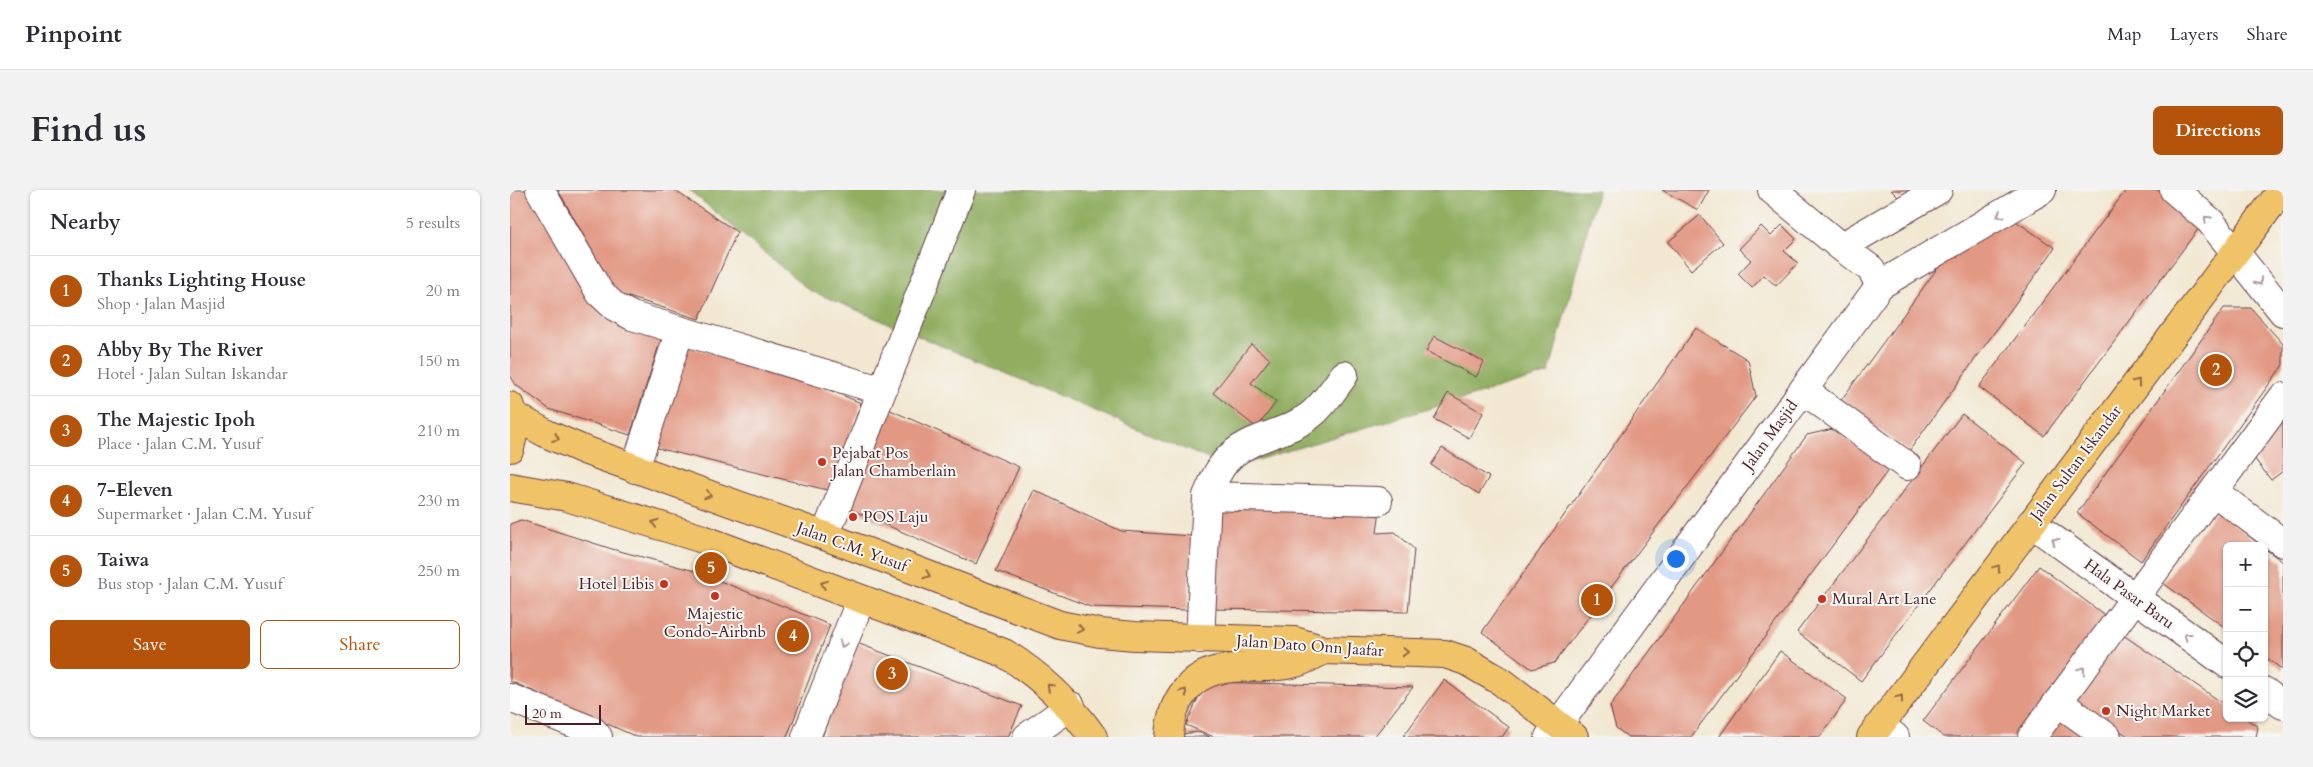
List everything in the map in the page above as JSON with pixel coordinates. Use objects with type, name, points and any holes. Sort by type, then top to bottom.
[{"type":"main road","name":"Jalan Sultan Iskandar","points":[[1882,733],[2031,523],[2282,190]]},
{"type":"main road","name":"Jalan C.M. Yusuf","points":[[512,410],[555,437],[635,469],[824,536],[1060,625],[1100,633],[1200,639]]},
{"type":"main road","points":[[510,448],[514,431],[512,410]]},
{"type":"main road","points":[[510,487],[567,497],[668,527],[782,567],[1004,654],[1047,683],[1071,706],[1093,737]]},
{"type":"main road","name":"Jalan Dato Onn Jaafar","points":[[1200,639],[1295,641],[1324,650],[1444,654],[1459,659],[1502,682],[1560,733]]},
{"type":"main road","points":[[1169,737],[1170,724],[1178,700],[1192,680],[1215,670],[1292,664],[1324,650]]},
{"type":"street","points":[[540,190],[600,293],[615,307],[632,316],[880,390]]},
{"type":"street","points":[[824,536],[960,190]]},
{"type":"street","points":[[1772,190],[1841,247],[1871,269],[1880,285]]},
{"type":"street","points":[[1841,247],[1938,190]]},
{"type":"street","name":"Jalan Masjid","points":[[1560,733],[1803,390],[1880,285],[2042,190]]},
{"type":"street","points":[[2174,190],[2210,221],[2242,244],[2283,312]]},
{"type":"street","points":[[635,469],[680,330]]},
{"type":"street","points":[[1200,639],[1207,496],[1215,476],[1232,455],[1247,444],[1285,430],[1311,415],[1327,399],[1344,375]]},
{"type":"street","points":[[1803,390],[1907,466]]},
{"type":"street","points":[[2032,737],[2283,397]]},
{"type":"street","points":[[2214,492],[2283,543]]},
{"type":"street","points":[[1207,496],[1378,502]]},
{"type":"street","name":"Hala Pasar Baru","points":[[2031,523],[2223,661]]},
{"type":"street","points":[[806,737],[861,599]]},
{"type":"street","points":[[2268,694],[2283,705]]},
{"type":"street","points":[[510,698],[593,731],[598,737]]},
{"type":"street","points":[[2058,702],[2107,737]]},
{"type":"street","points":[[1027,737],[1071,706]]},
{"type":"green space","points":[[689,190],[1598,190],[1549,373],[1230,468],[809,290]]},
{"type":"building","points":[[510,190],[525,190],[606,317],[662,336],[630,435],[549,409],[516,385],[510,375]]},
{"type":"building","points":[[558,190],[674,190],[737,232],[699,319],[616,293]]},
{"type":"building","points":[[1662,190],[1709,190],[1698,210]]},
{"type":"building","points":[[1891,190],[1909,190],[1900,199]]},
{"type":"building","points":[[2126,190],[2157,190],[2202,224],[2044,436],[1979,387]]},
{"type":"building","points":[[1700,215],[1723,243],[1691,270],[1668,242]]},
{"type":"building","points":[[2007,215],[2055,248],[1909,451],[1839,403],[1947,255]]},
{"type":"building","points":[[1782,225],[1796,239],[1784,251],[1798,263],[1776,286],[1764,275],[1752,288],[1738,274],[1751,260],[1739,249],[1761,226],[1771,236]]},
{"type":"building","points":[[2224,308],[2251,308],[2283,344],[2283,365],[2141,561],[2077,513]]},
{"type":"building","points":[[1696,328],[1748,360],[1756,396],[1554,663],[1532,669],[1482,632]]},
{"type":"building","points":[[1434,336],[1484,362],[1476,377],[1426,351]]},
{"type":"building","points":[[1251,344],[1270,359],[1251,383],[1276,402],[1257,428],[1213,393]]},
{"type":"building","points":[[683,345],[805,380],[861,403],[831,491],[649,446]]},
{"type":"building","points":[[1448,393],[1483,413],[1469,438],[1434,419]]},
{"type":"building","points":[[2283,402],[2283,471],[2271,480],[2254,458]]},
{"type":"building","points":[[888,409],[1019,467],[976,564],[845,507]]},
{"type":"building","points":[[1962,414],[2026,463],[1861,681],[1797,632]]},
{"type":"building","points":[[1833,429],[1889,469],[1691,737],[1628,737],[1616,728],[1610,706],[1807,435]]},
{"type":"building","points":[[1442,448],[1489,477],[1479,494],[1431,465]]},
{"type":"building","points":[[1034,490],[1121,531],[1192,536],[1188,610],[1091,607],[996,571]]},
{"type":"building","points":[[1218,506],[1380,509],[1377,533],[1395,532],[1414,549],[1408,612],[1210,609]]},
{"type":"building","points":[[2216,511],[2257,542],[2223,542],[2223,626],[2163,583]]},
{"type":"building","points":[[521,520],[612,549],[695,571],[830,625],[787,737],[637,737],[510,681],[510,524]]},
{"type":"building","points":[[2268,551],[2283,562],[2283,670],[2268,659]]},
{"type":"building","points":[[2039,566],[2110,619],[2021,737],[1944,737],[1923,721]]},
{"type":"building","points":[[2123,635],[2223,703],[2223,722],[2251,722],[2258,727],[2256,737],[2129,737],[2073,699]]},
{"type":"building","points":[[857,643],[1022,706],[1008,737],[822,737]]},
{"type":"building","points":[[1780,651],[1847,699],[1820,737],[1719,737]]},
{"type":"building","points":[[1444,680],[1509,727],[1502,737],[1403,737]]},
{"type":"building","points":[[1205,682],[1413,687],[1374,737],[1214,737],[1186,725]]},
{"type":"building","points":[[2062,720],[2085,737],[2048,737]]},
{"type":"building","points":[[1198,732],[1210,737],[1182,737],[1182,734]]},
{"type":"place","name":"Abby By The River","points":[[2216,370]]},
{"type":"place","name":"Pejabat Pos Jalan Chamberlain","points":[[822,462]]},
{"type":"place","name":"POS Laju","points":[[853,517]]},
{"type":"place","name":"Taiwa","points":[[711,568]]},
{"type":"place","name":"Hotel Libis","points":[[664,584]]},
{"type":"place","name":"Majestic Condo-Airbnb","points":[[715,596]]},
{"type":"place","name":"Mural Art Lane","points":[[1822,599]]},
{"type":"place","name":"Thanks Lighting House","points":[[1597,600]]},
{"type":"place","name":"7-Eleven","points":[[793,636]]},
{"type":"place","name":"The Majestic Ipoh","points":[[892,674]]},
{"type":"place","name":"Night Market","points":[[2106,711]]}]
